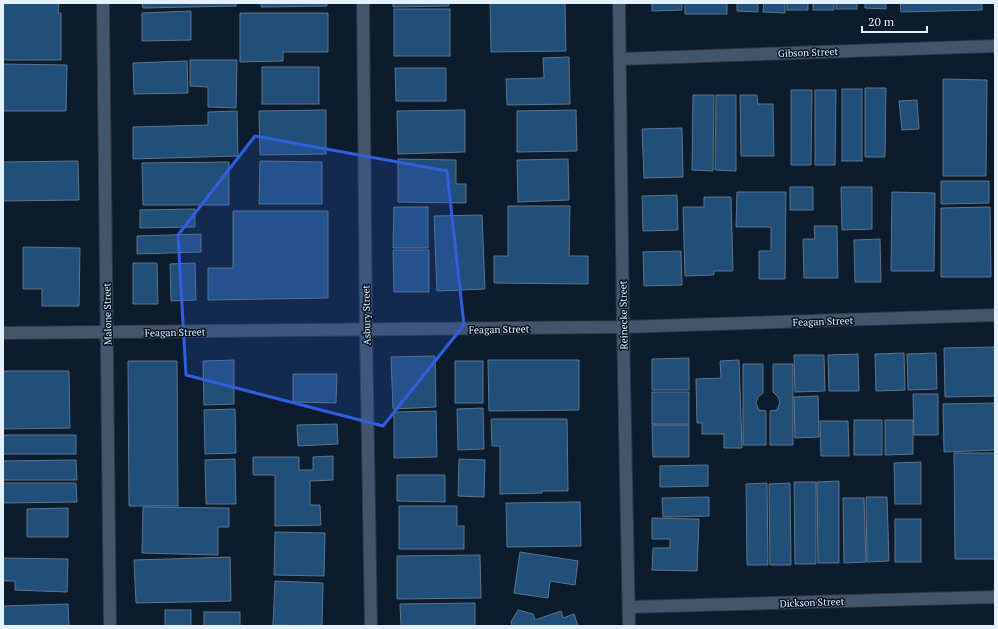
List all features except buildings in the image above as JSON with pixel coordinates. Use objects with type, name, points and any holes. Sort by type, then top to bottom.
[{"type":"street","name":"Malone Street","points":[[103,3],[110,626]]},
{"type":"street","name":"Asbury Street","points":[[363,3],[371,626]]},
{"type":"street","name":"Reinecke Street","points":[[619,3],[623,327],[629,626]]},
{"type":"street","name":"Gibson Street","points":[[620,59],[995,46]]},
{"type":"street","name":"Feagan Street","points":[[3,333],[623,327],[995,315]]},
{"type":"street","name":"Dickson Street","points":[[629,607],[995,597]]},
{"type":"highlighted area","points":[[255,136],[447,171],[464,325],[383,426],[186,375],[178,235]]}]
